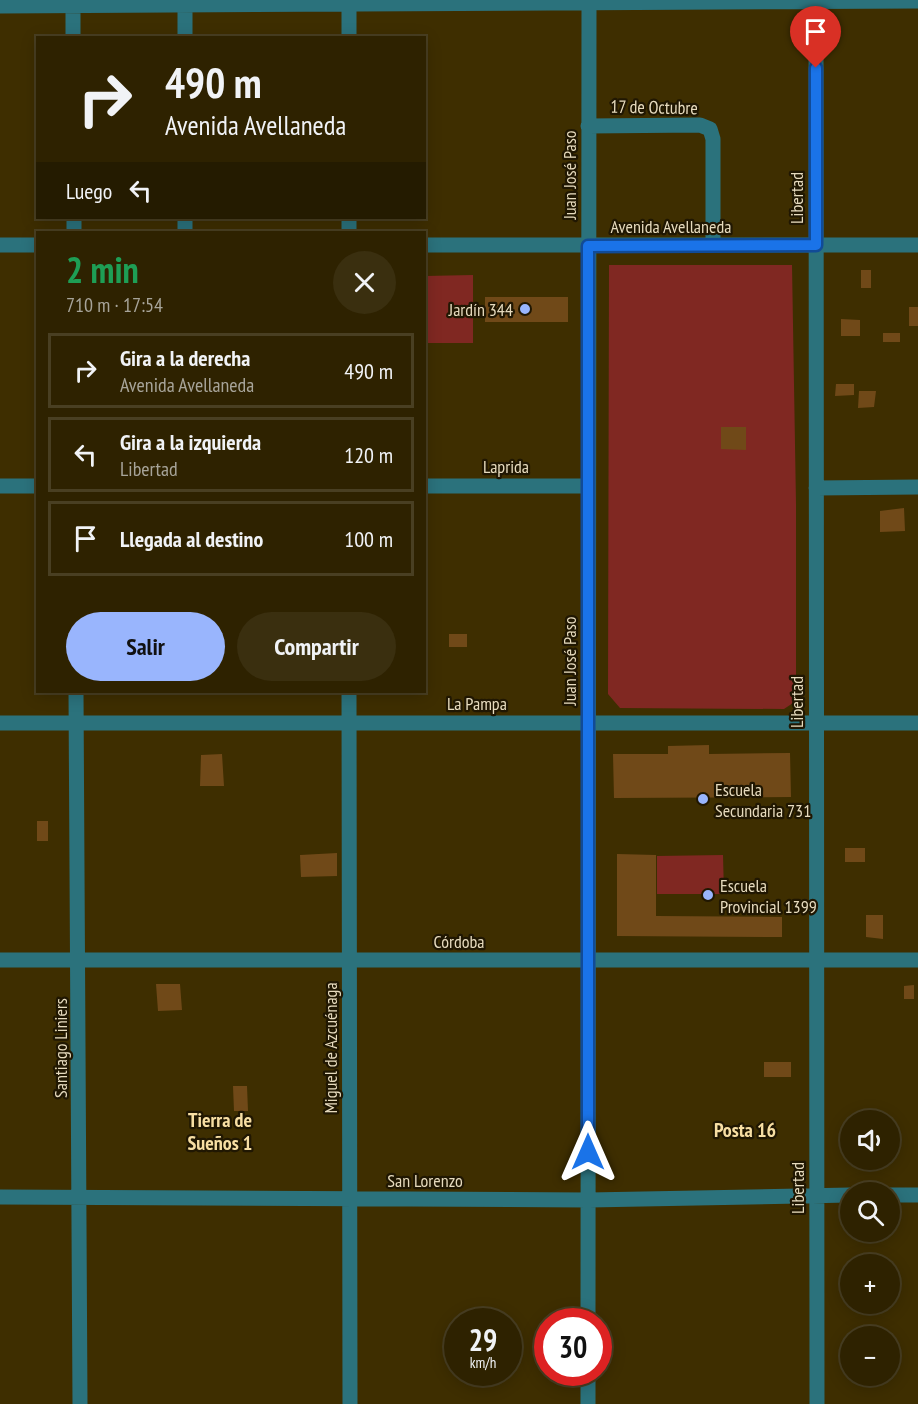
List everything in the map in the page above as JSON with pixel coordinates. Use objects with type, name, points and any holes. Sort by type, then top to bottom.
[{"type":"street","name":"Juan José Paso","points":[[588,1308],[589,1]]},
{"type":"street","name":"Libertad","points":[[816,1],[817,1404]]},
{"type":"street","points":[[0,6],[73,3],[185,5],[349,2],[918,1]]},
{"type":"street","points":[[349,2],[349,36]]},
{"type":"street","points":[[73,3],[73,36]]},
{"type":"street","points":[[185,5],[185,36]]},
{"type":"street","name":"17 de Octubre","points":[[588,126],[700,125],[710,129],[713,139],[713,245]]},
{"type":"street","points":[[0,245],[36,245]]},
{"type":"street","name":"Avenida Avellaneda","points":[[426,245],[918,245]]},
{"type":"street","points":[[0,486],[36,486]]},
{"type":"street","name":"Laprida","points":[[426,486],[588,486]]},
{"type":"street","points":[[816,488],[918,488]]},
{"type":"street","name":"Santiago Liniers","points":[[76,693],[80,1404]]},
{"type":"street","name":"Miguel de Azcuénaga","points":[[350,693],[350,1404]]},
{"type":"street","name":"La Pampa","points":[[0,723],[918,723]]},
{"type":"street","name":"Córdoba","points":[[0,960],[918,960]]},
{"type":"street","name":"San Lorenzo","points":[[0,1197],[588,1200],[840,1194]]},
{"type":"street","points":[[900,1195],[918,1195]]},
{"type":"street","points":[[588,1386],[588,1404]]},
{"type":"shaded area","points":[[609,265],[792,265],[796,504],[796,701],[784,709],[620,708],[608,694]]},
{"type":"shaded area","points":[[473,275],[473,343],[426,343],[426,276]]},
{"type":"shaded area","points":[[723,855],[724,894],[657,894],[657,856]]},
{"type":"building","points":[[861,270],[871,270],[871,288],[861,288]]},
{"type":"building","points":[[485,297],[568,297],[568,322],[485,322]]},
{"type":"building","points":[[909,307],[918,307],[918,326],[909,326]]},
{"type":"building","points":[[841,319],[860,320],[860,336],[841,336]]},
{"type":"building","points":[[883,333],[900,333],[900,342],[883,342]]},
{"type":"building","points":[[836,384],[854,384],[854,395],[835,396]]},
{"type":"building","points":[[859,391],[876,391],[874,407],[858,408]]},
{"type":"building","points":[[721,427],[746,427],[746,450],[721,449]]},
{"type":"building","points":[[904,508],[905,531],[880,532],[880,511]]},
{"type":"building","points":[[449,634],[467,634],[467,647],[449,647]]},
{"type":"building","points":[[709,745],[709,754],[790,753],[791,797],[614,798],[613,754],[668,754],[668,746]]},
{"type":"building","points":[[222,754],[224,786],[200,786],[201,755]]},
{"type":"building","points":[[37,821],[48,821],[48,841],[37,841]]},
{"type":"building","points":[[845,848],[865,848],[865,862],[845,862]]},
{"type":"building","points":[[337,853],[337,876],[301,877],[300,855]]},
{"type":"building","points":[[617,854],[656,855],[656,916],[782,917],[782,937],[617,936]]},
{"type":"building","points":[[866,915],[883,915],[883,939],[866,937]]},
{"type":"building","points":[[156,984],[180,984],[182,1010],[158,1011]]},
{"type":"building","points":[[914,985],[914,999],[904,999],[904,986]]},
{"type":"building","points":[[764,1062],[791,1062],[791,1077],[764,1077]]},
{"type":"building","points":[[233,1086],[247,1086],[248,1111],[234,1111]]},
{"type":"place","name":"Jardín 344","points":[[525,309]]},
{"type":"place","name":"Escuela Secundaria 731","points":[[703,799]]},
{"type":"place","name":"Escuela Provincial 1399","points":[[708,895]]},
{"type":"district","name":"Posta 16","points":[[745,1130]]},
{"type":"district","name":"Tierra de Sueños 1","points":[[220,1132]]},
{"type":"route","points":[[588,1152],[588,246],[816,245],[816,68]]}]
